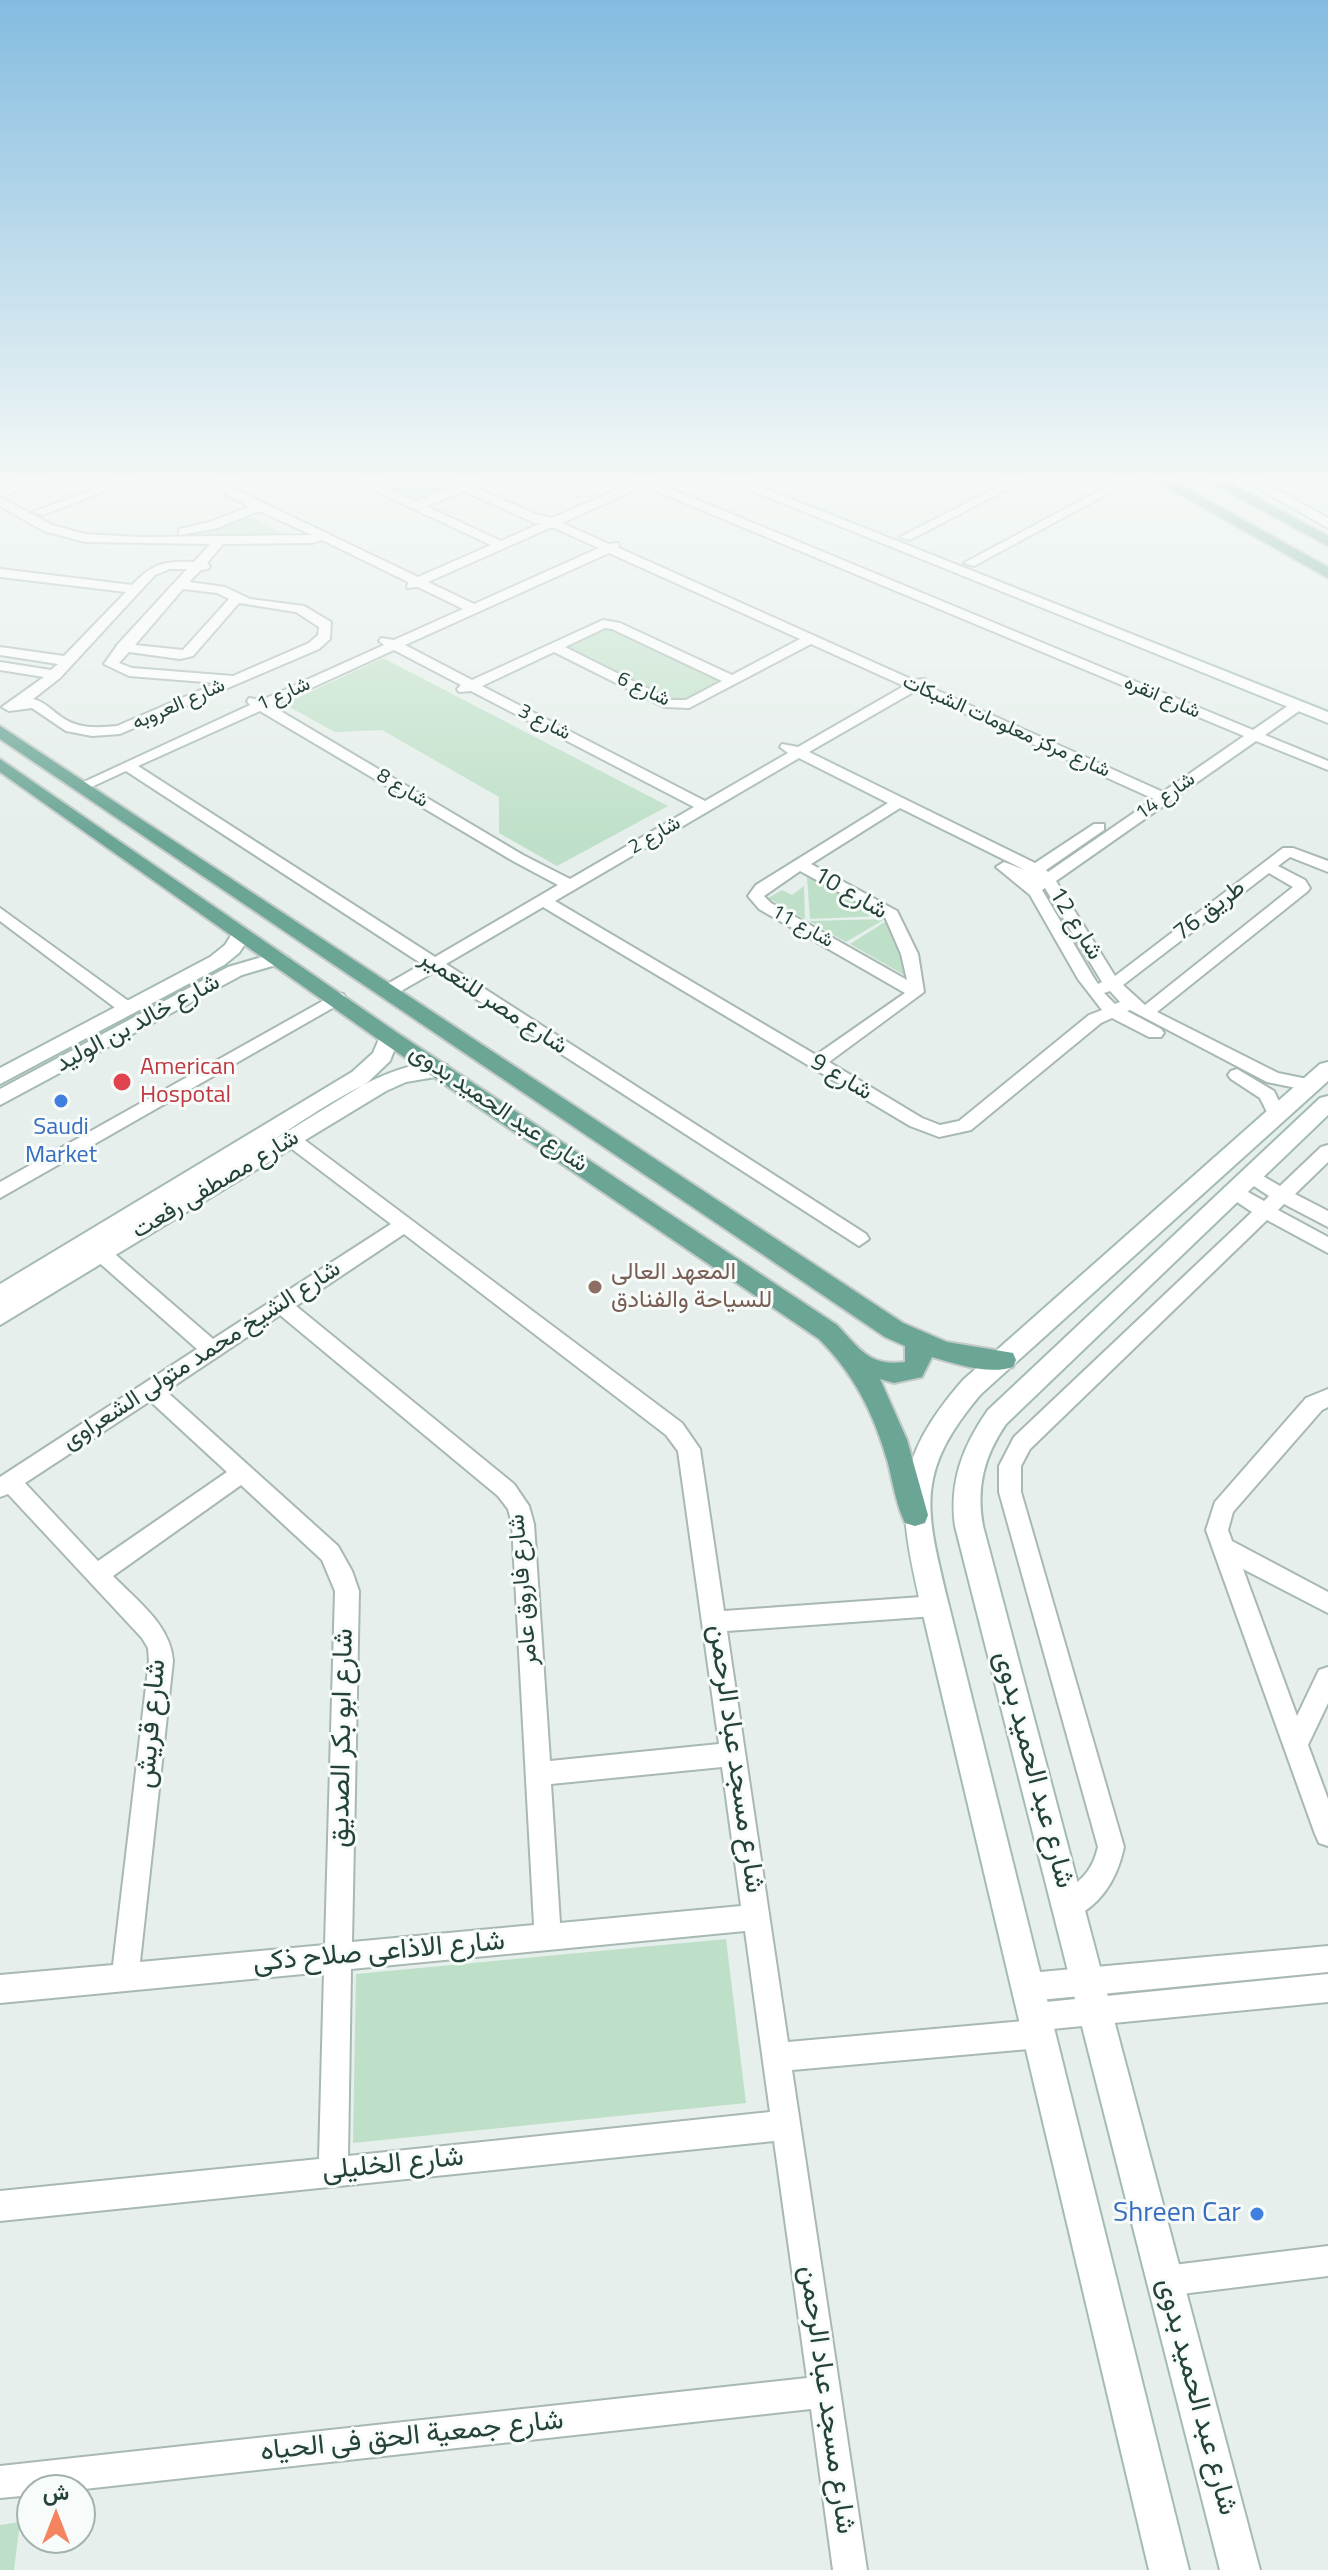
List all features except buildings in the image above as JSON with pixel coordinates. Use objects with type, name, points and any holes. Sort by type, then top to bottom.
[{"type":"main road","name":"شارع عبد الحميد بدوى","points":[[0,731],[917,1343],[952,1355],[1004,1360]]},
{"type":"main road","name":"شارع عبد الحميد بدوى","points":[[4,771],[337,998],[389,1037],[808,1317],[848,1349],[861,1365],[887,1422],[915,1515]]},
{"type":"main road","points":[[861,1365],[894,1373],[913,1370],[919,1363],[917,1343]]},
{"type":"street","points":[[5,709],[36,692],[55,675],[125,601]]},
{"type":"street","points":[[173,601],[130,648],[111,664],[118,669],[235,680]]},
{"type":"street","points":[[130,648],[180,655],[188,653],[233,601]]},
{"type":"street","name":"شارع العروبه","points":[[5,709],[35,703],[42,705],[55,719],[69,727],[87,731],[109,732],[131,727],[314,646],[327,630],[321,620],[307,612],[251,601]]},
{"type":"street","points":[[446,601],[462,609]]},
{"type":"street","name":"شارع 1","points":[[77,783],[480,601]]},
{"type":"street","name":"شارع مركز معلومات الشبكات","points":[[729,601],[912,681]]},
{"type":"street","name":"شارع مركز معلومات الشبكات","points":[[734,601],[1162,792]]},
{"type":"street","name":"شارع انقره","points":[[931,601],[1328,766]]},
{"type":"street","name":"شارع انقره","points":[[1035,601],[1328,718]]},
{"type":"street","points":[[1066,601],[1328,705]]},
{"type":"street","points":[[466,688],[595,626],[615,626],[733,681],[811,639]]},
{"type":"street","name":"شارع 3","points":[[383,645],[693,807]]},
{"type":"street","name":"شارع 6","points":[[552,646],[669,704],[679,706],[733,681]]},
{"type":"street","points":[[0,651],[68,661]]},
{"type":"street","points":[[0,666],[55,675]]},
{"type":"street","name":"شارع 2","points":[[381,987],[912,681]]},
{"type":"street","name":"شارع 1","points":[[77,783],[128,766],[256,702]]},
{"type":"street","name":"شارع 8","points":[[256,702],[511,854],[563,881]]},
{"type":"street","name":"شارع 14","points":[[1035,879],[1291,703]]},
{"type":"street","name":"شارع 12","points":[[786,754],[1035,879],[1113,985],[1138,1008],[1273,1078],[1322,1085]]},
{"type":"street","name":"شارع مصر للتعمير","points":[[128,766],[859,1239]]},
{"type":"street","name":"شارع 11","points":[[892,807],[798,864],[756,894],[758,901],[916,992]]},
{"type":"street","name":"طريق 76","points":[[1094,990],[1113,985],[1291,851],[1328,867]]},
{"type":"street","name":"شارع 10","points":[[798,864],[891,914],[900,929],[918,983],[916,992]]},
{"type":"street","name":"شارع 9","points":[[544,901],[921,1125],[939,1131],[952,1131],[969,1122],[1086,1026],[1112,1010],[1138,1008],[1302,888],[1301,884],[1268,867]]},
{"type":"street","name":"شارع 12","points":[[1035,879],[1094,990],[1112,1010],[1257,1086],[1272,1100],[1277,1116]]},
{"type":"street","name":"شارع 2","points":[[427,960],[544,901],[563,881]]},
{"type":"street","points":[[0,913],[128,1009]]},
{"type":"street","name":"شارع خالد بن الوليد","points":[[0,1077],[225,956],[242,933]]},
{"type":"street","points":[[225,956],[245,967]]},
{"type":"street","name":"شارع خالد بن الوليد","points":[[0,1098],[245,967],[279,958]]},
{"type":"street","points":[[1098,962],[1134,969]]},
{"type":"street","points":[[816,1063],[916,992]]},
{"type":"street","points":[[0,1191],[337,998]]},
{"type":"street","name":"شارع مصطفى رفعت","points":[[0,1316],[291,1139],[379,1075],[389,1037]]},
{"type":"street","name":"شارع مصطفى رفعت","points":[[0,1295],[379,1075],[439,1070]]},
{"type":"street","name":"شارع عبد الحميد بدوى","points":[[1169,2570],[915,1515],[920,1473],[933,1438],[957,1403],[1277,1116],[1322,1085]]},
{"type":"street","name":"شارع عبد الحميد بدوى","points":[[1240,2570],[969,1526],[967,1479],[979,1442],[997,1417],[1241,1185],[1322,1085]]},
{"type":"street","name":"شارع مسجد عباد الرحمن","points":[[291,1139],[681,1435],[691,1456],[850,2570]]},
{"type":"street","points":[[1068,1907],[1085,1898],[1104,1874],[1111,1847],[1010,1492],[1010,1460],[1022,1443],[1328,1151]]},
{"type":"street","points":[[1241,1185],[1273,1203],[1328,1246]]},
{"type":"street","points":[[1273,1203],[1328,1220]]},
{"type":"street","name":"شارع الشيخ محمد متولى الشعراوى","points":[[5,1485],[404,1225]]},
{"type":"street","points":[[102,1254],[210,1349]]},
{"type":"street","name":"شارع فاروق عامر","points":[[280,1304],[506,1490],[518,1506],[523,1524],[548,1937]]},
{"type":"street","name":"شارع ابو بكر الصديق","points":[[150,1389],[330,1553],[341,1571],[347,1591],[333,2171]]},
{"type":"street","points":[[1328,1397],[1314,1404],[1223,1508],[1217,1521],[1221,1546],[1328,1834]]},
{"type":"street","points":[[97,1574],[242,1473]]},
{"type":"street","name":"شارع قريش","points":[[5,1485],[97,1574],[156,1637],[161,1652],[125,1977]]},
{"type":"street","points":[[1221,1546],[1328,1603]]},
{"type":"street","points":[[715,1622],[935,1606]]},
{"type":"street","points":[[1295,1746],[1328,1678]]},
{"type":"street","points":[[538,1774],[734,1754]]},
{"type":"street","name":"شارع الاذاعى صلاح ذكى","points":[[0,1989],[757,1917]]},
{"type":"street","points":[[1029,1987],[1328,1959]]},
{"type":"street","points":[[777,2057],[1038,2026],[1095,2011],[1328,1988]]},
{"type":"street","name":"شارع الخليلى","points":[[0,2206],[786,2125]]},
{"type":"street","points":[[1165,2281],[1328,2261]]},
{"type":"street","name":"شارع جمعية الحق فى الحياه","points":[[0,2482],[825,2392]]},
{"type":"green space","points":[[605,626],[721,682],[680,703],[564,646]]},
{"type":"green space","points":[[383,658],[668,806],[557,866],[499,833],[499,797],[382,730],[335,732],[284,704]]},
{"type":"green space","points":[[809,875],[879,914],[881,916],[810,919]]},
{"type":"green space","points":[[804,886],[805,919],[768,898],[782,890],[792,895]]},
{"type":"green space","points":[[885,919],[846,942],[809,921]]},
{"type":"green space","points":[[888,920],[906,976],[850,944]]},
{"type":"green space","points":[[726,1939],[746,2103],[353,2143],[356,1974]]},
{"type":"green space","points":[[16,2523],[14,2570],[0,2570],[0,2525]]},
{"type":"place","name":"American Hospotal","points":[[122,1082]]},
{"type":"place","name":"Saudi Market","points":[[61,1101]]},
{"type":"place","name":"المعهد العالى للسياحة والفنادق","points":[[595,1287]]},
{"type":"place","name":"Shreen Car","points":[[1257,2214]]}]
